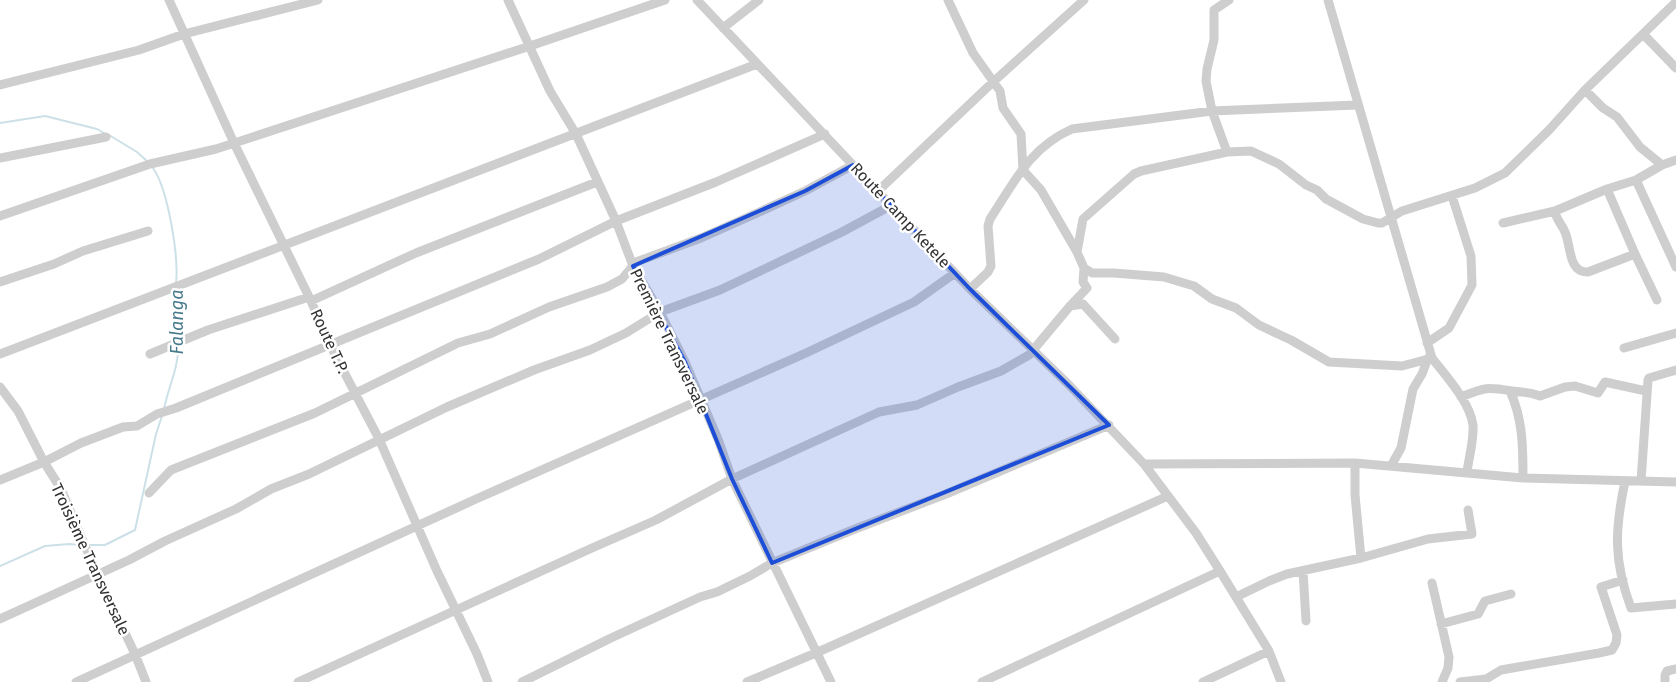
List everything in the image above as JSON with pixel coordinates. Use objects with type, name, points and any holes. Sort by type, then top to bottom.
[{"type":"street","name":"Route T.P.","points":[[169,0],[234,143],[310,299],[330,345],[379,439],[488,682]]},
{"type":"street","points":[[0,85],[138,50],[184,34],[318,0]]},
{"type":"street","name":"Première Transversale","points":[[508,0],[550,91],[576,134],[616,221],[633,266],[660,312],[701,400],[718,439],[732,479],[831,682]]},
{"type":"street","points":[[0,216],[150,164],[216,149],[665,0]]},
{"type":"street","name":"Route Camp Ketele","points":[[697,0],[970,289],[1109,425],[1144,464],[1220,571],[1269,651],[1281,682]]},
{"type":"street","points":[[723,28],[759,0]]},
{"type":"street","points":[[298,682],[656,520],[732,479],[879,412],[917,405],[1001,371],[1029,355],[1087,288],[1083,282],[1084,268],[1077,252],[1041,190],[1023,170],[1021,134],[1003,108],[1000,91],[973,53],[948,0]]},
{"type":"street","points":[[878,190],[1084,0]]},
{"type":"street","points":[[1227,152],[1212,111],[1206,81],[1214,40],[1213,14],[1216,8],[1229,0]]},
{"type":"street","points":[[1328,0],[1430,358],[1462,397],[1471,416],[1473,424],[1467,472]]},
{"type":"street","points":[[1077,252],[1083,219],[1134,174],[1147,169],[1227,152],[1246,150],[1257,152],[1279,164],[1306,185],[1318,190],[1326,199],[1363,219],[1378,224],[1402,212],[1475,188],[1505,173],[1550,129],[1585,90],[1676,2]]},
{"type":"street","points":[[1644,34],[1676,68]]},
{"type":"street","points":[[0,354],[757,64]]},
{"type":"street","points":[[1585,90],[1603,108],[1617,117],[1640,147],[1662,165]]},
{"type":"street","points":[[970,289],[988,272],[991,266],[988,226],[990,219],[1032,156],[1058,135],[1072,130],[1212,111],[1358,105]]},
{"type":"street","points":[[0,480],[44,462],[82,443],[123,428],[137,426],[157,414],[176,408],[530,263],[616,221],[716,182],[825,134]]},
{"type":"street","points":[[0,158],[106,137]]},
{"type":"street","points":[[1503,223],[1555,211],[1607,189],[1636,180],[1662,165],[1676,160]]},
{"type":"street","points":[[149,492],[171,470],[315,413],[458,343],[490,334],[549,307],[607,286],[622,279],[636,262],[701,238],[805,192],[853,165]]},
{"type":"street","points":[[1636,180],[1676,267]]},
{"type":"street","points":[[150,354],[208,330],[310,299],[416,253],[597,182]]},
{"type":"street","points":[[1607,189],[1657,300]]},
{"type":"street","points":[[1427,343],[1449,328],[1472,285],[1470,256],[1452,196]]},
{"type":"street","points":[[0,619],[129,560],[165,541],[236,509],[272,489],[309,474],[447,407],[534,370],[590,350],[626,333],[660,312],[720,290],[756,274],[892,205]]},
{"type":"street","points":[[1555,211],[1556,218],[1565,232],[1574,265],[1578,270],[1588,272],[1635,254]]},
{"type":"street","points":[[0,282],[54,264],[83,251],[148,231]]},
{"type":"street","points":[[1084,268],[1092,274],[1114,273],[1164,277],[1194,286],[1212,299],[1236,308],[1259,325],[1291,340],[1328,362],[1402,366],[1430,358]]},
{"type":"street","points":[[76,682],[914,302],[955,273]]},
{"type":"street","points":[[1070,306],[1083,304],[1115,339]]},
{"type":"street","points":[[1624,348],[1676,333]]},
{"type":"street","points":[[1391,466],[1401,448],[1412,389],[1430,358]]},
{"type":"street","points":[[1641,481],[1646,391],[1649,378],[1676,370]]},
{"type":"street","points":[[1462,397],[1488,388],[1530,392],[1540,396],[1565,387],[1575,386],[1598,393],[1605,382],[1646,391]]},
{"type":"street","name":"Troisième Transversale","points":[[0,386],[18,411],[44,462],[61,489],[146,682]]},
{"type":"street","points":[[1510,391],[1523,436],[1523,478]]},
{"type":"street","points":[[522,682],[700,597],[717,592],[772,563],[946,494],[1109,425]]},
{"type":"street","points":[[1355,463],[1355,495],[1361,558]]},
{"type":"street","points":[[1144,464],[1355,463],[1523,478],[1676,482]]},
{"type":"street","points":[[1625,481],[1618,517],[1617,552],[1631,608],[1676,604]]},
{"type":"street","points":[[746,682],[818,652],[1168,496]]},
{"type":"street","points":[[1236,597],[1287,574],[1361,558],[1428,539],[1472,534],[1468,510]]},
{"type":"street","points":[[982,682],[1220,571]]},
{"type":"street","points":[[1303,571],[1306,621]]},
{"type":"street","points":[[1460,682],[1490,677],[1501,670],[1612,650],[1616,643],[1617,635],[1601,587],[1623,580]]},
{"type":"street","points":[[1432,584],[1449,657],[1448,668],[1442,682]]},
{"type":"street","points":[[1442,624],[1478,614],[1485,601],[1511,594]]},
{"type":"street","points":[[1203,682],[1269,651]]},
{"type":"street","points":[[1665,682],[1667,672],[1676,668]]},
{"type":"highlighted area","points":[[853,165],[970,289],[1109,425],[772,563],[732,479],[685,362],[633,266],[805,191]]},
{"type":"waterway","name":"Falanga","points":[[0,123],[45,116],[97,129],[104,133]]},
{"type":"waterway","name":"Falanga","points":[[109,135],[137,152],[148,162]]},
{"type":"waterway","name":"Falanga","points":[[153,168],[168,207],[176,257],[176,284]]},
{"type":"waterway","name":"Falanga","points":[[176,291],[178,339]]},
{"type":"waterway","name":"Falanga","points":[[164,409],[175,370],[178,346]]},
{"type":"waterway","name":"Falanga","points":[[89,545],[105,545],[135,530],[156,434],[162,416]]},
{"type":"waterway","name":"Falanga","points":[[0,566],[45,546],[82,545]]}]
